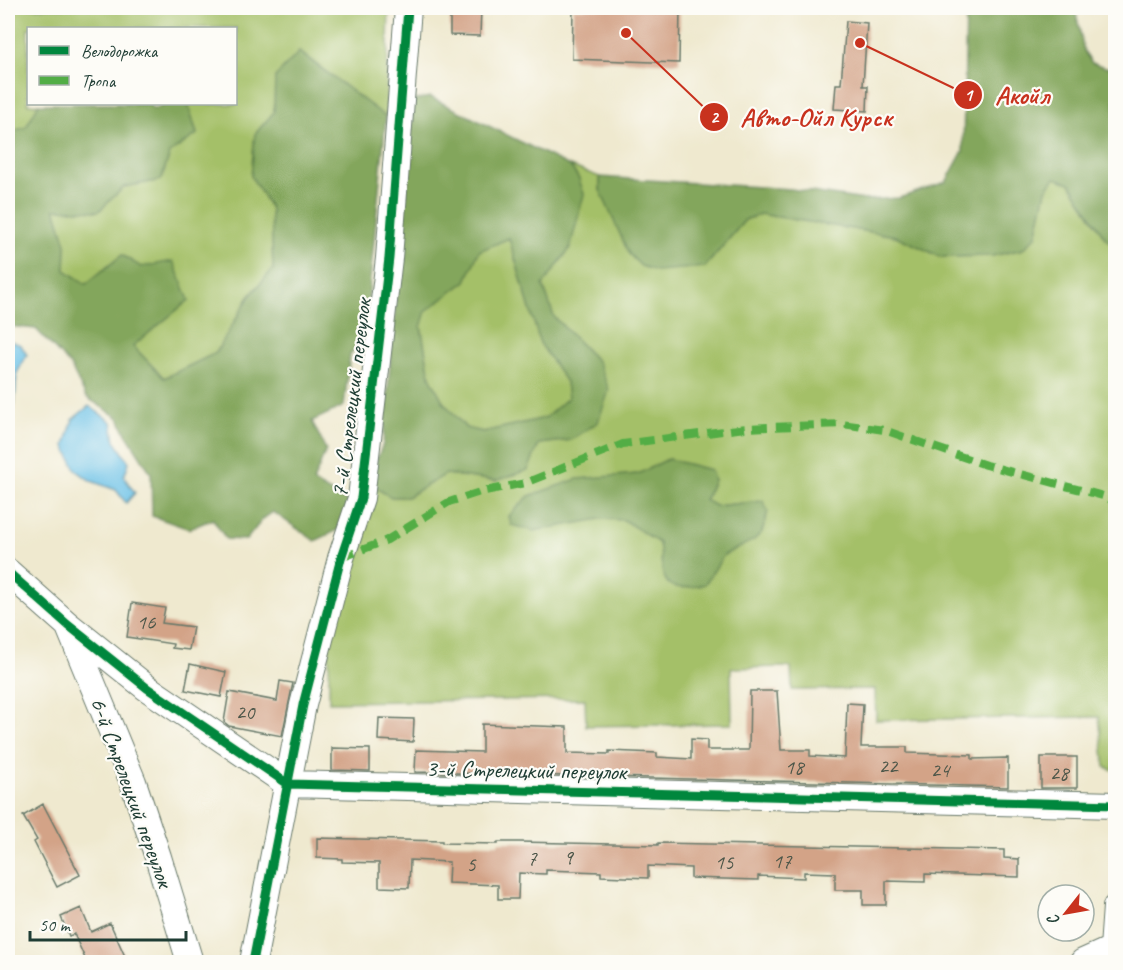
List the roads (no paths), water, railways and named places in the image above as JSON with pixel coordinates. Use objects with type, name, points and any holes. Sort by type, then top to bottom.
[{"type":"street","name":"7-й Стрелецкий переулок","points":[[253,963],[303,705],[341,558],[361,498],[389,258],[408,8]]},
{"type":"street","points":[[8,572],[68,625],[147,688],[288,784]]},
{"type":"street","name":"6-й Стрелецкий переулок","points":[[68,625],[133,782],[159,857],[190,963]]},
{"type":"street","name":"3-й Стрелецкий переулок","points":[[288,784],[1116,805]]},
{"type":"street","points":[[1083,963],[1112,956],[1116,907]]},
{"type":"water","points":[[8,340],[21,345],[27,355],[17,373],[15,401],[8,436]]},
{"type":"water","points":[[89,406],[112,422],[115,441],[129,462],[124,477],[135,493],[126,503],[116,490],[91,481],[76,470],[65,446],[73,419]]},
{"type":"place","name":"Авто-Ойл Курск","points":[[626,33]]},
{"type":"place","name":"Акойл","points":[[860,43]]}]
